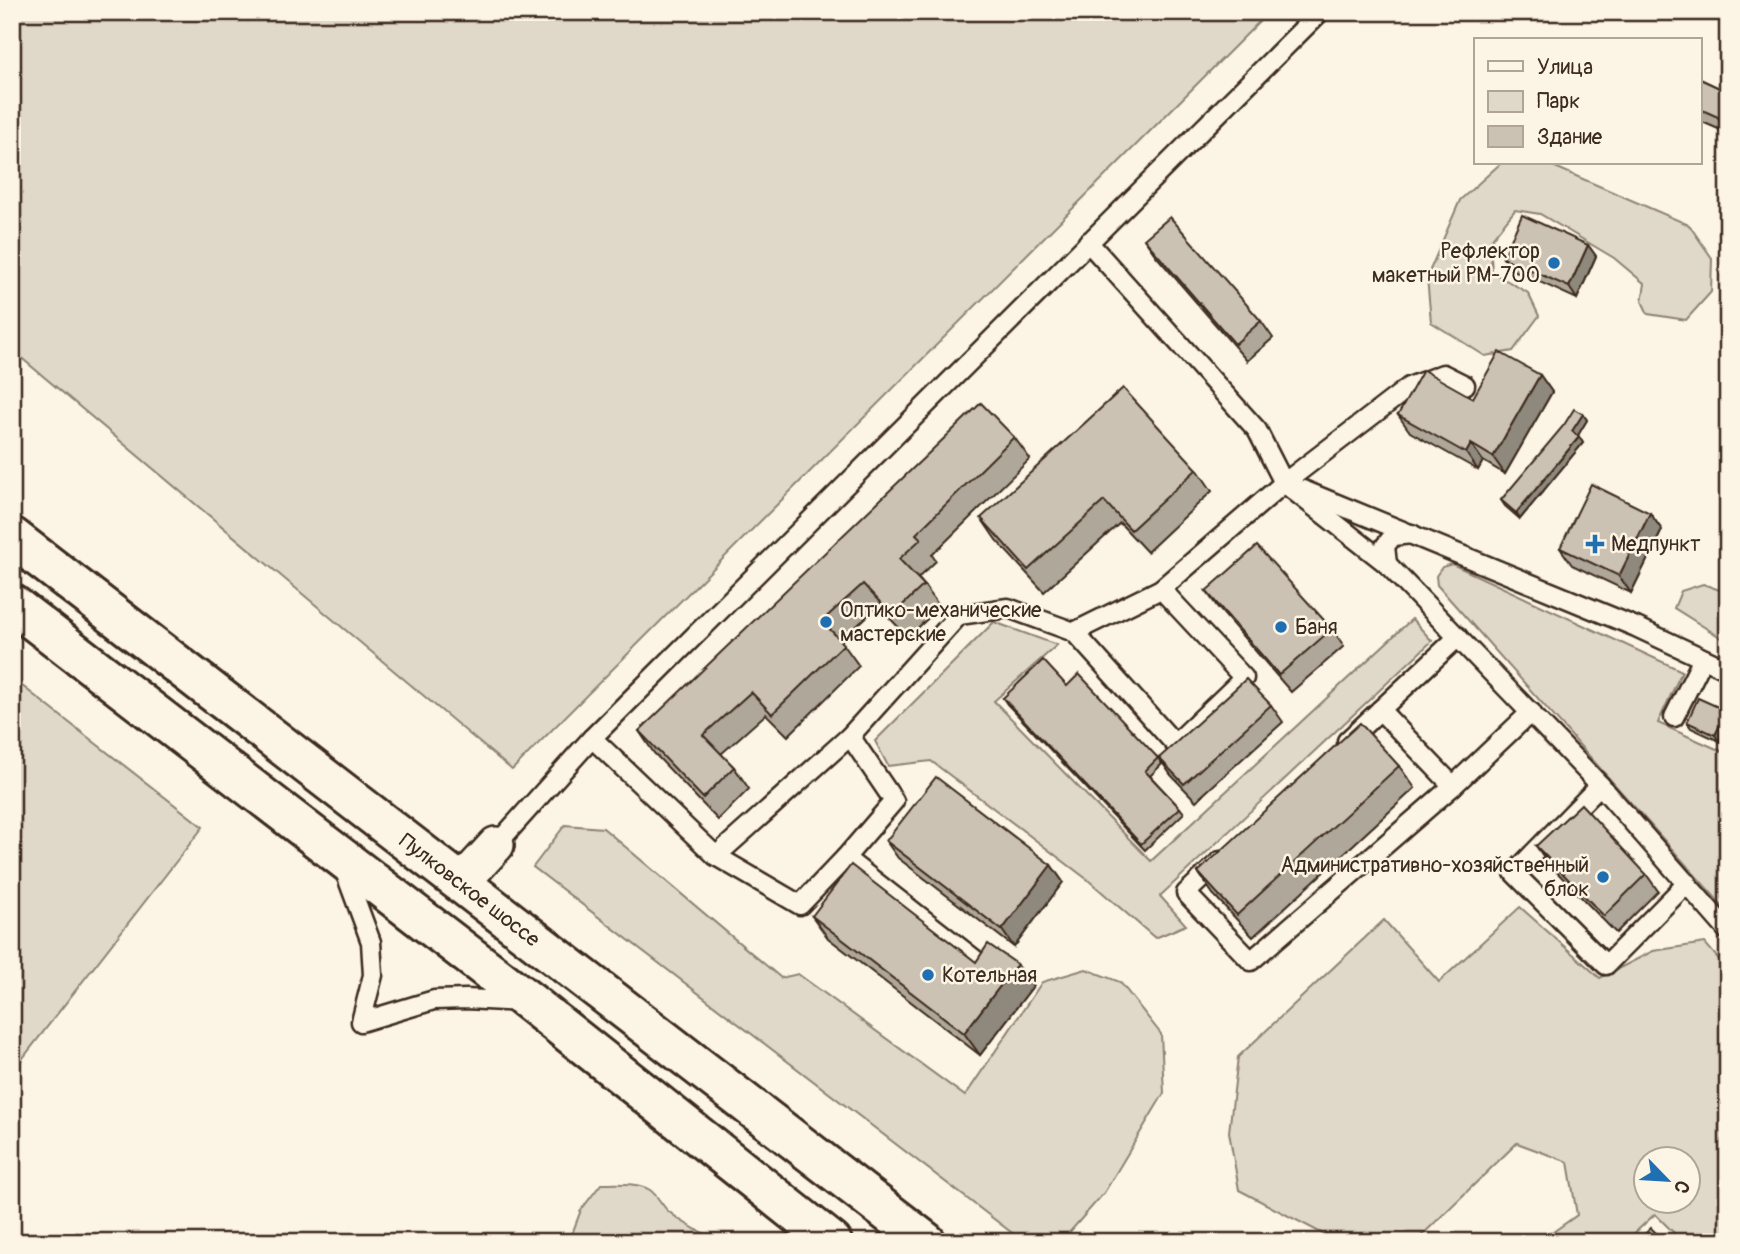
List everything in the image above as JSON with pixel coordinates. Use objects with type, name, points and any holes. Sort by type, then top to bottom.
[{"type":"highway","name":"Пулковское шоссе","points":[[12,537],[926,1242]]},
{"type":"highway","points":[[12,604],[531,1003],[832,1242]]},
{"type":"street","points":[[461,883],[496,845]]},
{"type":"lane","points":[[496,845],[592,738],[1320,12]]},
{"type":"lane","points":[[1088,242],[1257,430],[1284,483],[1387,564],[1600,785],[1728,931]]},
{"type":"lane","points":[[1074,632],[1161,589],[1284,483],[1409,387],[1443,374],[1465,385]]},
{"type":"lane","points":[[1284,483],[1636,627],[1728,670]]},
{"type":"lane","points":[[1387,564],[1385,547],[1393,536],[1412,534]]},
{"type":"lane","points":[[716,856],[850,736],[960,615],[1009,608],[1074,632],[1175,744],[1244,678],[1161,589]]},
{"type":"lane","points":[[1332,756],[1458,636]]},
{"type":"lane","points":[[1674,717],[1703,659]]},
{"type":"lane","points":[[1380,710],[1453,786]]},
{"type":"lane","points":[[1235,847],[1186,893],[1251,961],[1453,786],[1531,712]]},
{"type":"lane","points":[[592,738],[716,856],[800,905],[894,801],[850,736]]},
{"type":"lane","points":[[1600,785],[1514,873],[1606,965],[1687,883]]},
{"type":"lane","points":[[340,856],[371,942],[373,975],[361,1022],[434,1000],[531,1003]]},
{"type":"lane","points":[[845,858],[982,965]]},
{"type":"green space","points":[[12,12],[1269,12],[512,770],[12,350]]},
{"type":"green space","points":[[1500,164],[1548,164],[1689,225],[1712,258],[1711,292],[1686,320],[1648,314],[1642,301],[1645,284],[1614,258],[1540,214],[1515,210],[1490,241],[1492,272],[1528,293],[1539,316],[1513,351],[1485,356],[1431,322],[1427,277],[1460,200]]},
{"type":"green space","points":[[1452,564],[1682,671],[1658,723],[1728,754],[1728,912],[1437,585],[1436,576],[1442,567]]},
{"type":"green space","points":[[1703,584],[1728,593],[1728,642],[1674,608],[1681,591]]},
{"type":"green space","points":[[1412,619],[1432,641],[1160,896],[1186,925],[1155,938],[1088,880],[931,761],[888,766],[875,741],[994,622],[1057,645],[994,701],[1151,861]]},
{"type":"green space","points":[[12,678],[203,827],[12,1072]]},
{"type":"green space","points":[[565,825],[603,828],[781,978],[798,974],[965,1096],[1042,982],[1086,969],[1120,982],[1161,1034],[1164,1093],[1104,1193],[1061,1242],[1024,1242],[533,867]]},
{"type":"green space","points":[[1520,907],[1600,978],[1653,951],[1705,943],[1728,970],[1728,1241],[1683,1242],[1657,1216],[1702,1216],[1702,1146],[1632,1146],[1632,1216],[1653,1216],[1625,1242],[1539,1242],[1577,1215],[1568,1162],[1517,1143],[1415,1242],[1379,1242],[1327,1236],[1239,1190],[1229,1132],[1238,1057],[1384,920],[1439,982]]},
{"type":"green space","points":[[601,1184],[644,1187],[682,1221],[726,1242],[569,1242],[581,1210]]},
{"type":"building","points":[[1702,80],[1728,92],[1728,145],[1718,117],[1702,110]]},
{"type":"building","name":"Рефлектор макетный РМ-700","points":[[1522,215],[1588,245],[1569,287],[1503,258]]},
{"type":"building","points":[[1170,217],[1261,321],[1235,344],[1144,239]]},
{"type":"building","points":[[1499,352],[1540,375],[1493,457],[1471,444],[1466,453],[1398,415],[1423,370],[1473,398]]},
{"type":"building","points":[[1123,388],[1197,469],[1131,530],[1104,501],[1028,570],[981,518]]},
{"type":"building","points":[[981,403],[1014,437],[916,534],[921,539],[899,559],[924,585],[892,615],[863,584],[822,621],[844,644],[772,714],[751,692],[703,735],[734,767],[703,798],[639,731]]},
{"type":"building","points":[[1574,409],[1583,414],[1572,431],[1579,437],[1516,513],[1501,500],[1564,425]]},
{"type":"building","points":[[1591,484],[1650,513],[1619,576],[1560,548]]},
{"type":"building","name":"Баня","points":[[1257,546],[1332,629],[1279,675],[1206,591]]},
{"type":"building","points":[[1043,660],[1067,686],[1079,674],[1158,758],[1145,771],[1180,808],[1141,844],[1003,698]]},
{"type":"building","points":[[1246,679],[1271,705],[1184,784],[1159,758]]},
{"type":"building","points":[[1698,698],[1727,711],[1715,735],[1687,722]]},
{"type":"building","points":[[1360,723],[1399,766],[1237,915],[1198,872]]},
{"type":"building","points":[[936,777],[1051,865],[1002,930],[886,841]]},
{"type":"building","name":"Административно-хозяйственный блок","points":[[1581,804],[1646,874],[1604,916],[1536,846]]},
{"type":"building","name":"Котельная","points":[[851,865],[976,962],[988,944],[1017,964],[964,1033],[812,916]]},
{"type":"building","points":[[1651,1228],[1665,1242],[1637,1242]]},
{"type":"place","name":"Рефлектор макетный РМ-700","points":[[1554,263]]},
{"type":"place","name":"Медпункт","points":[[1595,544]]},
{"type":"place","name":"Оптико-механические мастерские","points":[[826,622]]},
{"type":"place","name":"Баня","points":[[1281,627]]},
{"type":"place","name":"Административно-хозяйственный блок","points":[[1603,877]]},
{"type":"place","name":"Котельная","points":[[928,975]]}]
